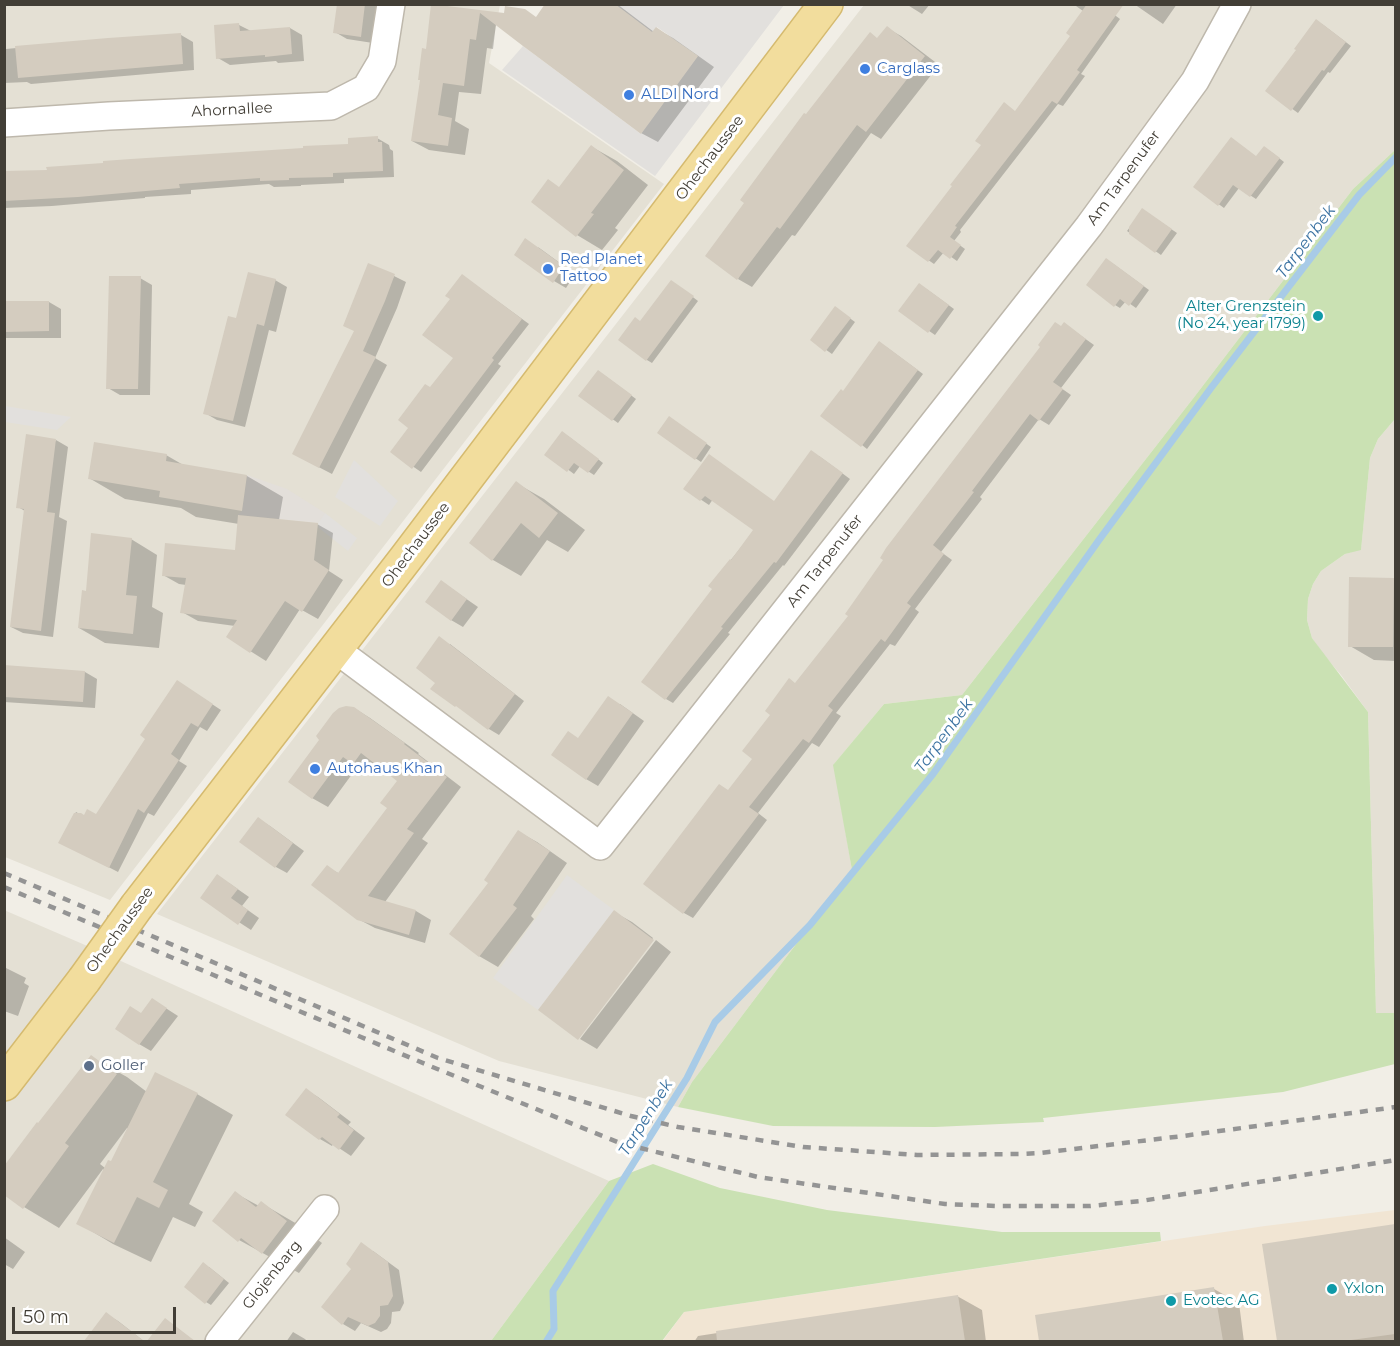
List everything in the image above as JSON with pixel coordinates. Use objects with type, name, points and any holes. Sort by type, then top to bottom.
[{"type":"main road","name":"Ohechaussee","points":[[4,1084],[84,980],[137,906],[420,539],[826,4]]},
{"type":"street","name":"Ahornallee","points":[[4,123],[331,106],[366,88],[382,61],[391,4]]},
{"type":"street","name":"Am Tarpenufer","points":[[335,649],[600,846],[1089,226],[1195,81],[1237,4]]},
{"type":"street","name":"Glojenbarg","points":[[219,1341],[325,1209]]},
{"type":"shaded area","points":[[4,5],[500,5],[489,63],[664,184],[110,900],[5,857]]},
{"type":"shaded area","points":[[615,5],[784,5],[655,176],[502,70],[523,46],[641,134],[698,56],[657,27],[652,32]]},
{"type":"shaded area","points":[[864,5],[1395,5],[1395,150],[1353,189],[962,695],[884,704],[834,764],[852,870],[692,1082],[678,1107],[499,1061],[157,914]]},
{"type":"shaded area","points":[[5,406],[71,417],[57,430],[5,422]]},
{"type":"shaded area","points":[[1395,419],[1395,1013],[1376,1013],[1368,712],[1312,638],[1307,620],[1308,599],[1321,571],[1345,554],[1361,549],[1370,458],[1378,439]]},
{"type":"shaded area","points":[[354,460],[398,501],[380,526],[335,497]]},
{"type":"shaded area","points":[[247,475],[287,489],[325,513],[318,523],[238,515],[242,511]]},
{"type":"shaded area","points":[[325,513],[357,538],[348,551],[319,528],[318,523]]},
{"type":"shaded area","points":[[567,875],[614,910],[538,1010],[493,978]]},
{"type":"shaded area","points":[[4,910],[609,1181],[491,1341],[5,1341]]},
{"type":"shaded area","points":[[1395,1210],[1395,1341],[662,1342],[684,1312],[1265,1226]]},
{"type":"green space","points":[[1395,150],[1395,419],[1378,439],[1370,458],[1361,550],[1345,554],[1321,571],[1308,599],[1307,620],[1312,638],[1368,712],[1376,1013],[1395,1013],[1395,1064],[1283,1092],[1043,1118],[1044,1122],[935,1127],[773,1126],[678,1107],[692,1082],[852,870],[833,765],[884,704],[962,695],[1353,189]]},
{"type":"green space","points":[[653,1164],[720,1188],[827,1210],[1002,1232],[1160,1232],[1161,1241],[684,1312],[662,1341],[491,1341],[609,1181]]},
{"type":"building","points":[[337,4],[365,4],[361,37],[333,33]]},
{"type":"building","name":"ALDI Nord","points":[[431,4],[504,13],[505,6],[525,9],[536,17],[545,4],[615,4],[652,32],[656,27],[698,56],[641,134],[480,13],[476,40],[470,39],[464,86],[443,83],[438,115],[452,118],[448,146],[411,141],[422,48],[426,49]]},
{"type":"building","points":[[1087,4],[1124,4],[1077,70],[1080,72],[1057,104],[1052,101],[955,226],[957,227],[950,237],[961,245],[950,259],[938,250],[928,262],[906,246],[981,145],[975,141],[1004,102],[1015,111],[1070,36],[1066,33]]},
{"type":"building","points":[[1316,19],[1346,42],[1291,111],[1265,91]]},
{"type":"building","points":[[239,23],[240,31],[290,27],[292,54],[216,59],[214,25]]},
{"type":"building","points":[[887,26],[925,56],[866,132],[857,125],[780,229],[777,227],[737,280],[705,256],[744,203],[740,200],[804,113],[806,114],[870,32],[877,38]]},
{"type":"building","points":[[181,33],[183,64],[18,78],[15,46]]},
{"type":"building","points":[[378,136],[378,142],[382,142],[383,171],[333,173],[333,177],[289,178],[289,180],[260,181],[260,178],[179,184],[180,188],[4,201],[4,171],[47,170],[46,167],[103,163],[103,161],[348,144],[348,138]]},
{"type":"building","points":[[1231,137],[1256,156],[1264,146],[1280,158],[1250,197],[1233,185],[1218,206],[1193,187]]},
{"type":"building","points":[[591,145],[624,170],[576,237],[531,202],[548,179],[559,187]]},
{"type":"building","points":[[1142,208],[1172,229],[1155,253],[1129,234],[1129,227]]},
{"type":"building","name":"Red Planet Tattoo","points":[[525,238],[564,266],[553,283],[514,255]]},
{"type":"building","points":[[1106,258],[1144,286],[1129,306],[1120,299],[1114,307],[1086,285]]},
{"type":"building","points":[[368,263],[395,274],[363,351],[376,357],[319,468],[292,454],[354,331],[343,326]]},
{"type":"building","points":[[248,272],[276,279],[264,326],[257,324],[233,421],[203,414],[228,316],[236,318]]},
{"type":"building","points":[[462,274],[522,319],[412,469],[390,452],[408,428],[398,420],[425,384],[430,387],[453,358],[422,335],[450,299],[445,296]]},
{"type":"building","points":[[109,276],[141,276],[138,389],[106,389]]},
{"type":"building","points":[[671,280],[694,296],[646,361],[618,340],[635,317],[640,321]]},
{"type":"building","points":[[919,283],[949,305],[928,333],[898,311]]},
{"type":"building","points":[[4,301],[49,301],[49,331],[4,332]]},
{"type":"building","points":[[835,306],[851,318],[825,352],[810,340]]},
{"type":"building","points":[[1055,322],[1061,326],[1064,322],[1086,339],[1053,382],[1063,389],[1039,421],[1030,414],[972,491],[974,492],[933,545],[944,554],[907,603],[911,606],[885,642],[881,639],[828,706],[833,710],[809,743],[803,739],[749,807],[759,814],[683,914],[643,884],[719,784],[728,790],[752,759],[742,751],[770,715],[765,711],[789,678],[795,683],[848,616],[845,614],[883,560],[880,558],[886,548],[1040,347],[1038,345]]},
{"type":"building","points":[[879,341],[918,370],[861,447],[820,416],[841,389],[843,391]]},
{"type":"building","points":[[598,370],[632,395],[612,421],[578,396]]},
{"type":"building","points":[[669,416],[707,443],[695,460],[657,433]]},
{"type":"building","points":[[562,431],[599,459],[588,473],[574,463],[567,472],[544,455]]},
{"type":"building","points":[[26,434],[56,439],[47,512],[55,513],[41,631],[10,627],[24,509],[16,508]]},
{"type":"building","points":[[94,442],[167,454],[166,461],[247,475],[242,511],[159,497],[160,491],[88,479]]},
{"type":"building","points":[[811,450],[843,473],[776,563],[774,562],[721,627],[723,628],[665,700],[641,682],[712,589],[708,586],[753,530],[705,496],[700,501],[683,489],[709,454],[774,501]]},
{"type":"building","points":[[516,481],[558,513],[539,538],[521,523],[492,561],[469,543]]},
{"type":"building","points":[[238,515],[318,523],[314,560],[329,570],[302,612],[285,601],[250,653],[226,637],[237,620],[180,613],[186,578],[162,576],[165,543],[235,550]]},
{"type":"building","points":[[91,533],[132,538],[126,595],[137,596],[133,634],[78,628],[82,590],[86,591]]},
{"type":"building","points":[[1349,577],[1394,578],[1393,647],[1348,647]]},
{"type":"building","points":[[441,580],[467,599],[451,621],[425,602]]},
{"type":"building","points":[[439,636],[515,694],[488,730],[430,689],[435,683],[416,668]]},
{"type":"building","points":[[4,665],[85,671],[83,702],[4,697]]},
{"type":"building","points":[[177,680],[213,704],[198,727],[191,723],[171,754],[179,760],[144,813],[138,809],[109,868],[58,843],[74,813],[84,815],[87,809],[96,814],[145,739],[140,735]]},
{"type":"building","points":[[608,696],[633,713],[586,780],[551,755],[568,731],[578,738]]},
{"type":"building","points":[[346,706],[354,707],[405,743],[447,777],[407,829],[414,833],[368,896],[416,910],[409,935],[357,920],[311,885],[327,865],[338,873],[387,808],[380,803],[397,781],[361,753],[353,764],[343,757],[312,799],[288,782],[319,740],[316,736],[333,713]]},
{"type":"building","points":[[258,817],[293,843],[275,868],[239,842]]},
{"type":"building","points":[[518,830],[550,851],[513,905],[517,908],[479,957],[449,934],[488,883],[484,880]]},
{"type":"building","points":[[217,874],[238,889],[231,898],[248,910],[238,925],[200,898]]},
{"type":"building","points":[[614,910],[654,940],[578,1040],[538,1010]]},
{"type":"building","points":[[152,998],[167,1008],[139,1045],[115,1029],[130,1006],[141,1013]]},
{"type":"building","points":[[91,1055],[117,1074],[65,1143],[69,1146],[23,1209],[4,1195],[4,1166]]},
{"type":"building","points":[[155,1072],[198,1093],[153,1182],[168,1190],[159,1208],[137,1197],[114,1243],[76,1224],[108,1160],[111,1161]]},
{"type":"building","points":[[306,1088],[340,1114],[337,1117],[354,1130],[339,1150],[322,1137],[319,1140],[285,1115]]},
{"type":"building","points":[[235,1191],[256,1207],[261,1201],[287,1221],[262,1254],[241,1238],[238,1242],[212,1221]]},
{"type":"building","name":"Yxlon","points":[[1395,1224],[1395,1334],[1344,1341],[1277,1341],[1262,1244]]},
{"type":"building","points":[[361,1242],[388,1262],[393,1296],[388,1305],[380,1306],[380,1316],[375,1323],[368,1326],[348,1317],[342,1325],[321,1307],[351,1269],[346,1264]]},
{"type":"building","points":[[203,1262],[224,1279],[205,1304],[184,1287]]},
{"type":"building","name":"Evotec AG","points":[[1214,1287],[1223,1341],[1039,1341],[1035,1315]]},
{"type":"building","points":[[958,1295],[965,1341],[717,1341],[716,1331]]},
{"type":"building","points":[[106,1312],[144,1341],[84,1341]]},
{"type":"building","points":[[165,1318],[195,1341],[147,1341]]},
{"type":"waterway","name":"Tarpenbek","points":[[546,1342],[554,1329],[553,1291],[687,1078],[715,1022],[810,925],[933,774],[1099,540],[1211,388],[1359,195],[1396,157]]},
{"type":"railway","points":[[4,873],[438,1058],[631,1116],[678,1127],[803,1147],[917,1155],[1019,1154],[1183,1136],[1396,1107]]},
{"type":"railway","points":[[4,887],[430,1066],[620,1143],[758,1177],[945,1204],[1090,1206],[1141,1201],[1396,1160]]},
{"type":"place","name":"Carglass","points":[[865,69]]},
{"type":"place","name":"ALDI Nord","points":[[629,95]]},
{"type":"place","name":"Red Planet Tattoo","points":[[548,269]]},
{"type":"place","name":"Alter Grenzstein (No 24, year 1799)","points":[[1318,316]]},
{"type":"place","name":"Autohaus Khan","points":[[315,769]]},
{"type":"place","name":"Goller","points":[[89,1066]]},
{"type":"place","name":"Yxlon","points":[[1332,1289]]},
{"type":"place","name":"Evotec AG","points":[[1171,1301]]}]
